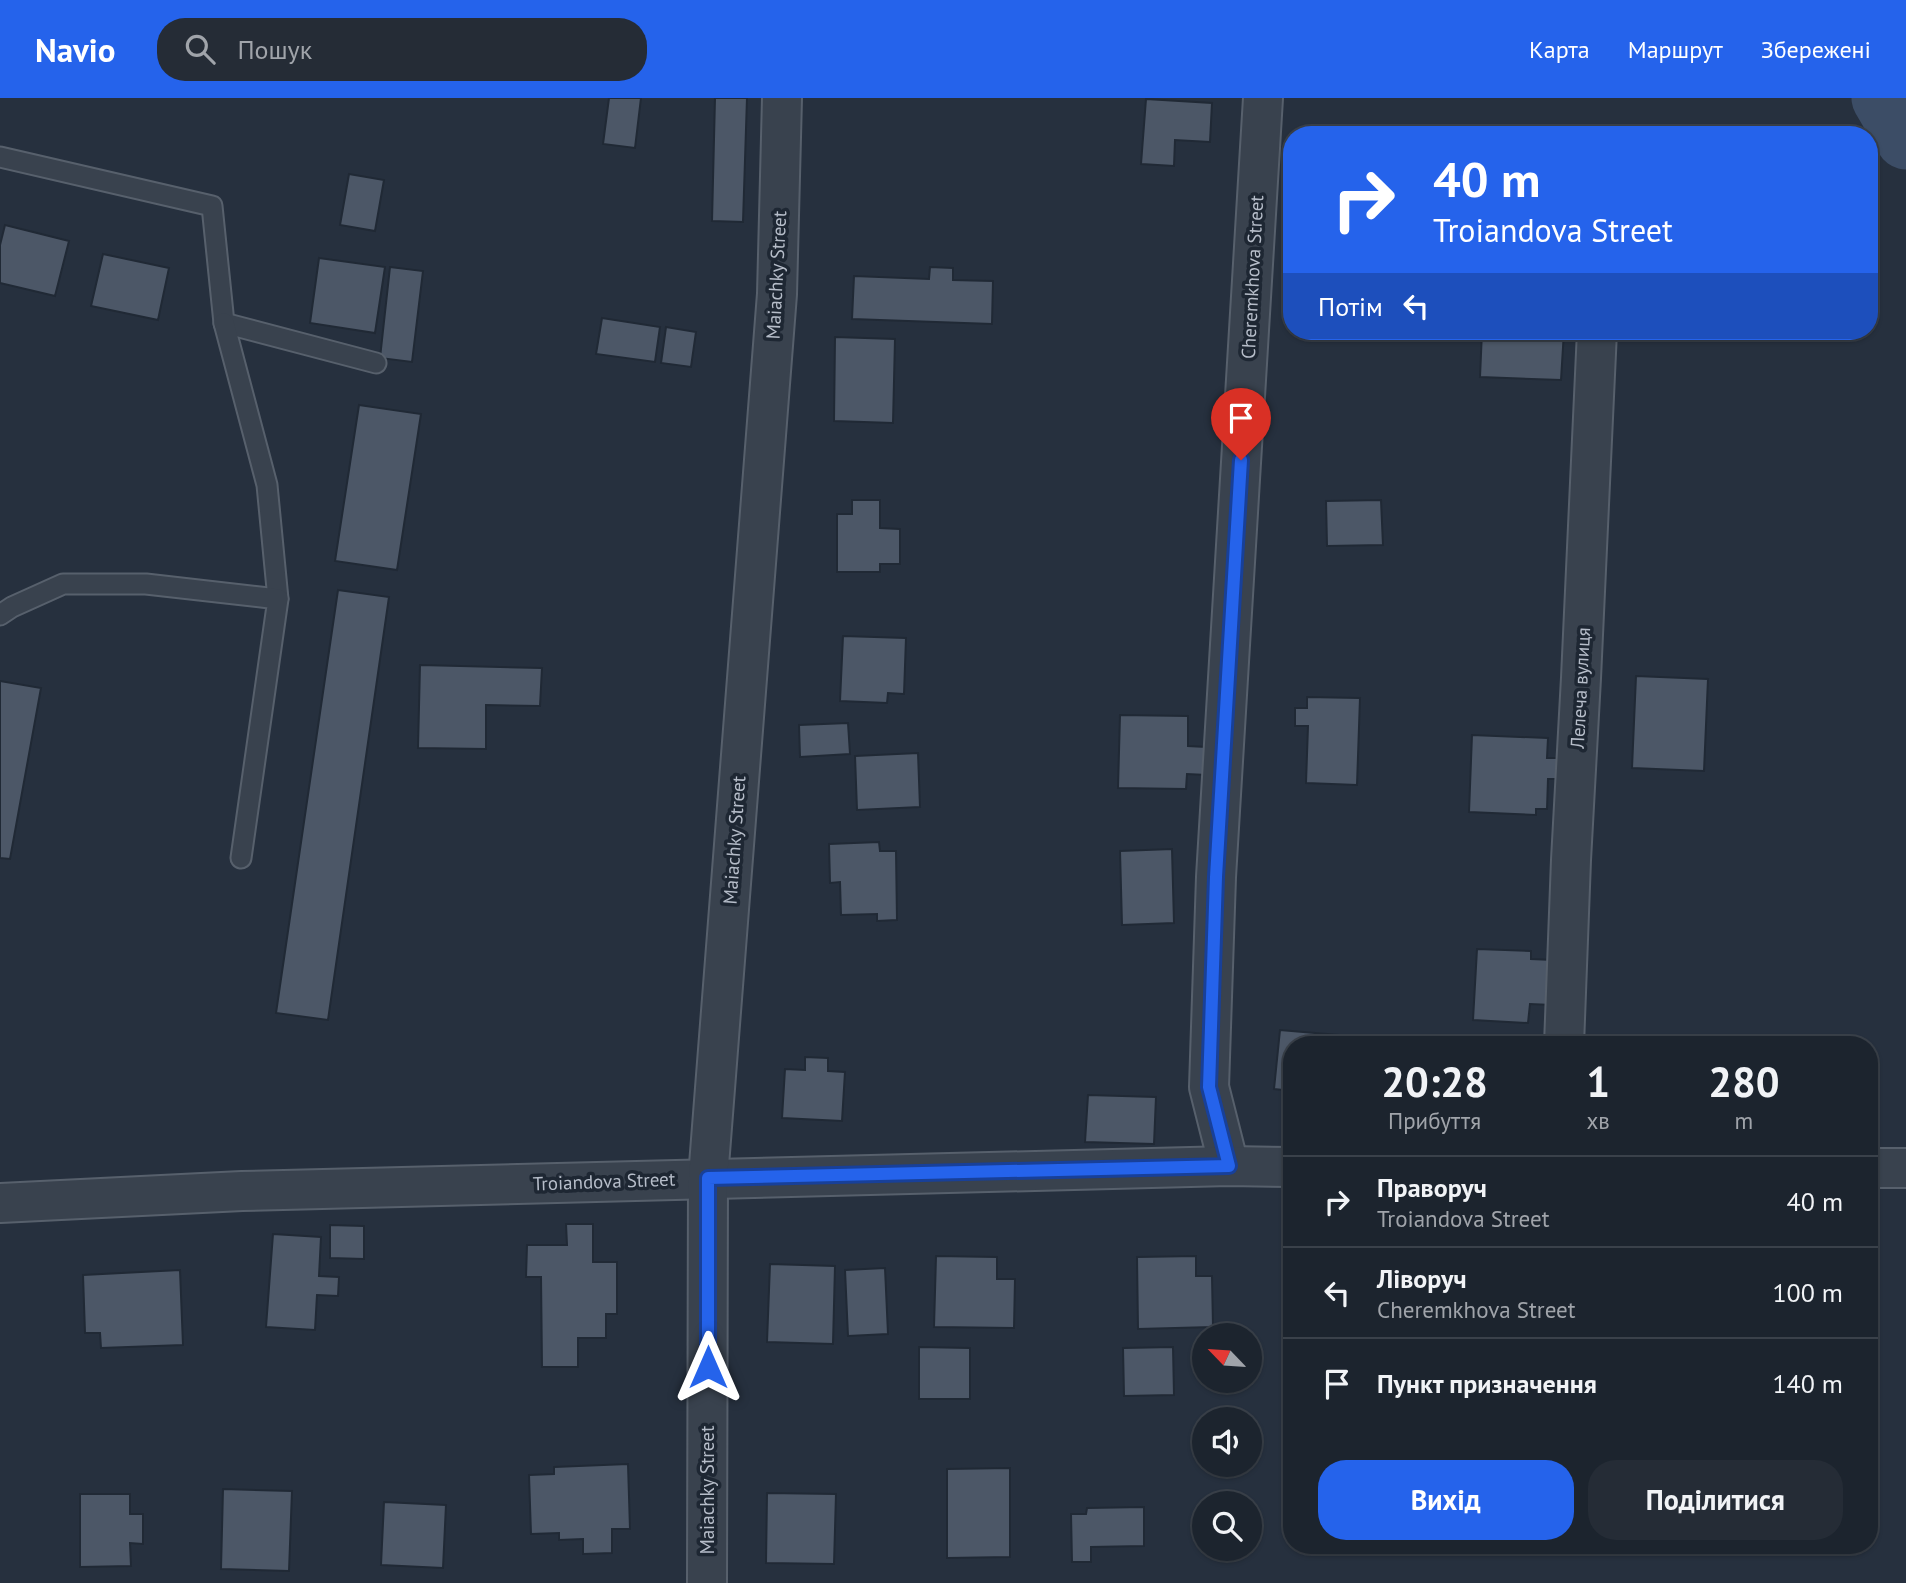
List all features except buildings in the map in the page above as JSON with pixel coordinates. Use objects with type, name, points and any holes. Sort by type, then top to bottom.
[{"type":"street","name":"Maiachky Street","points":[[707,1583],[708,1178],[777,294],[782,98]]},
{"type":"street","name":"Cheremkhova Street","points":[[1229,1166],[1209,1087],[1216,877],[1263,98]]},
{"type":"street","name":"Лелеча вулиця","points":[[1564,1036],[1597,340]]},
{"type":"street","name":"Troiandova Street","points":[[0,1203],[242,1191],[708,1178],[1283,1167]]},
{"type":"street","points":[[1878,1168],[1906,1168]]},
{"type":"lane","points":[[0,157],[212,206],[224,323],[267,485],[278,599],[241,858]]},
{"type":"lane","points":[[224,323],[376,363]]},
{"type":"lane","points":[[0,615],[63,584],[146,584],[278,599]]},
{"type":"waterway","points":[[1882,98],[1906,139]]},
{"type":"route","points":[[708,1367],[708,1178],[1229,1166],[1209,1087],[1216,877],[1241,460]]}]
